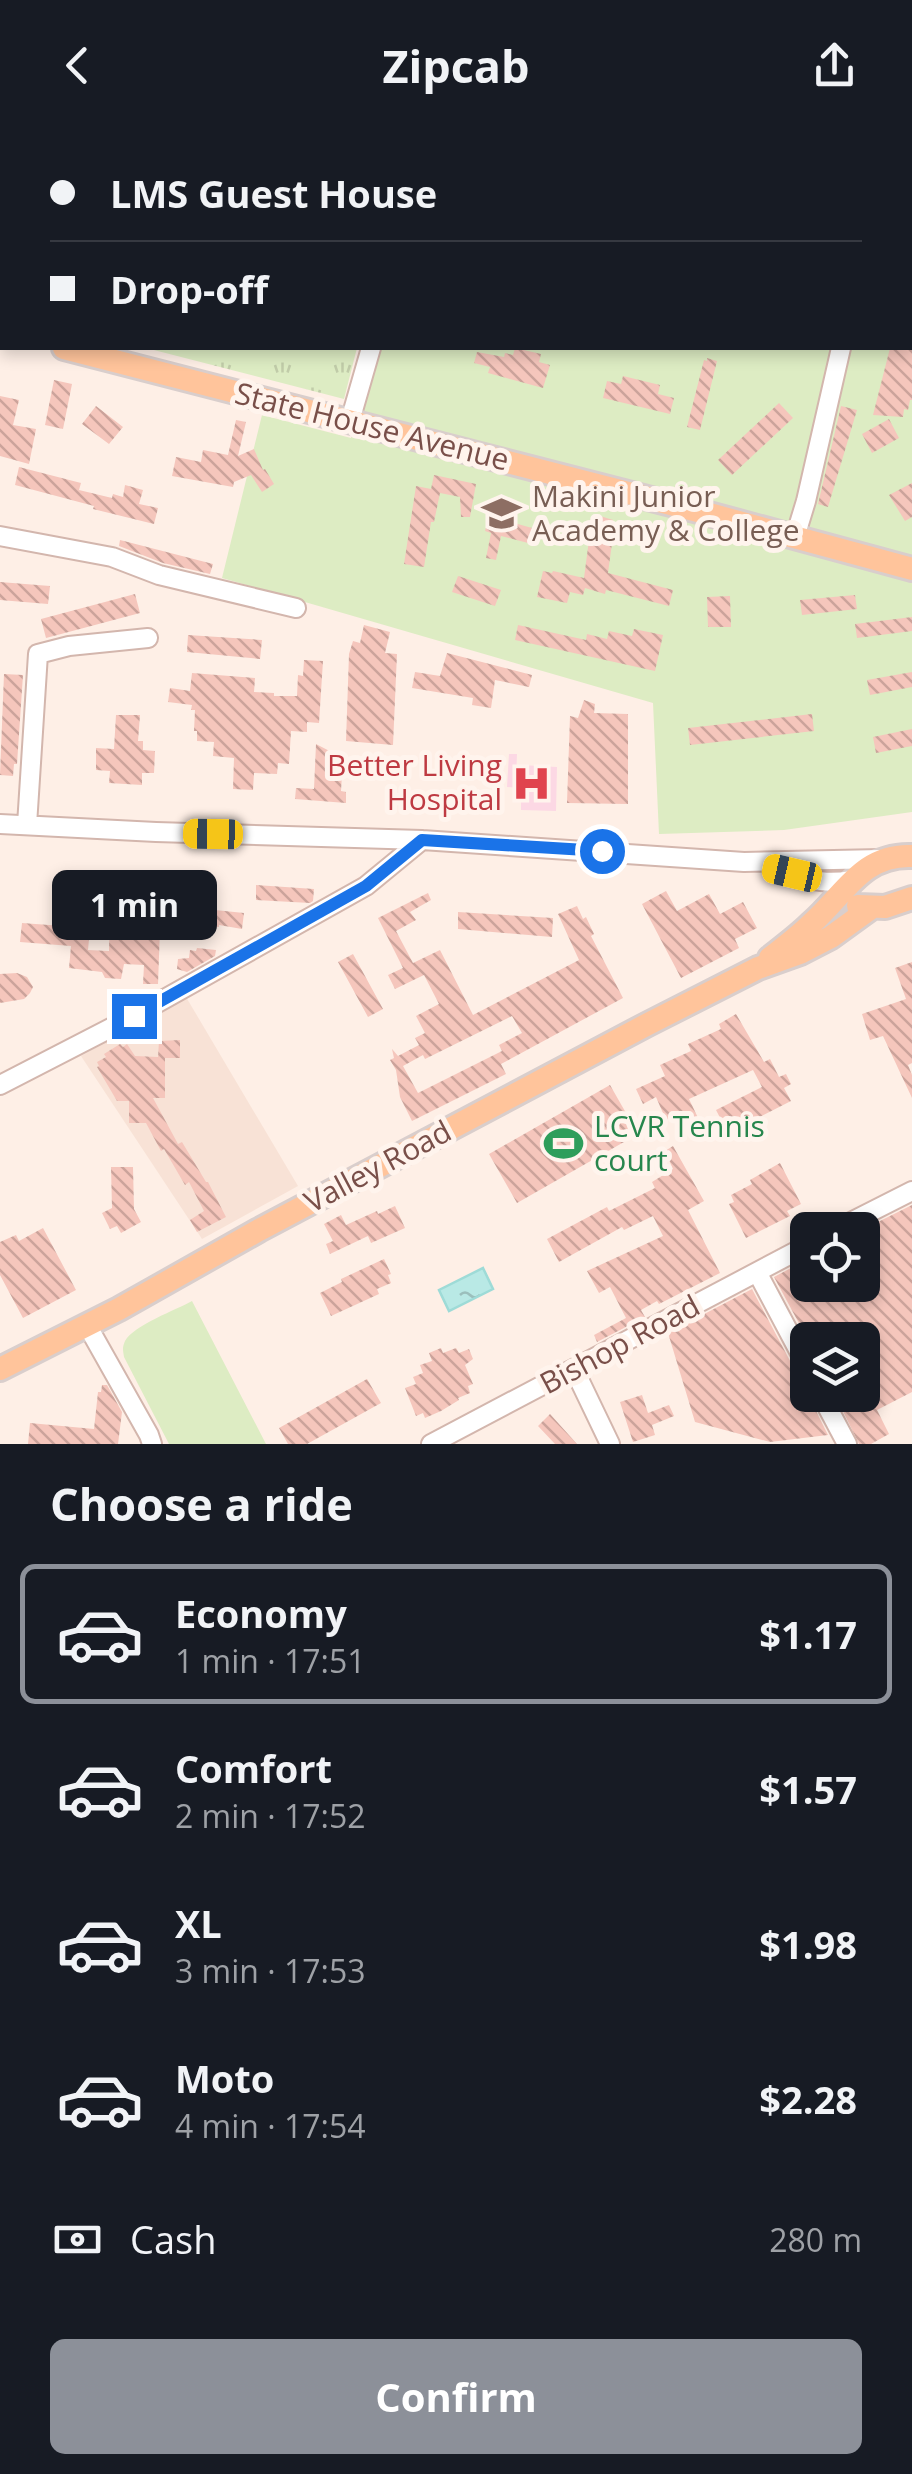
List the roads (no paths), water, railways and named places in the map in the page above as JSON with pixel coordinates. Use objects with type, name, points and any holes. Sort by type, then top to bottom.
[{"type":"main road","name":"State House Avenue","points":[[72,350],[912,570]]},
{"type":"main road","name":"Valley Road","points":[[758,968],[812,924],[867,868],[905,856]]},
{"type":"main road","points":[[849,884],[848,895],[854,905],[871,908],[912,898]]},
{"type":"main road","name":"Valley Road","points":[[0,1369],[88,1328],[539,1082],[758,968],[800,953],[871,908]]},
{"type":"street","points":[[350,421],[370,350]]},
{"type":"street","points":[[795,537],[842,350]]},
{"type":"street","points":[[0,536],[112,557],[160,574],[296,608]]},
{"type":"street","points":[[27,825],[38,654],[70,646],[148,638]]},
{"type":"street","points":[[0,824],[422,840],[744,862],[905,856]]},
{"type":"street","points":[[0,1086],[366,886],[422,840]]},
{"type":"street","points":[[744,862],[819,882],[849,884]]},
{"type":"street","points":[[870,1212],[912,1190]]},
{"type":"street","name":"Bishop Road","points":[[431,1444],[790,1255]]},
{"type":"street","points":[[757,1272],[790,1334]]},
{"type":"street","points":[[88,1328],[152,1444]]},
{"type":"street","points":[[574,1369],[610,1444]]},
{"type":"street","points":[[831,1412],[847,1444]]},
{"type":"water","points":[[483,1268],[493,1289],[449,1311],[439,1290]]},
{"type":"place","name":"Makini Junior Academy & College","points":[[502,514]]},
{"type":"place","name":"Better Living Hospital","points":[[532,783]]},
{"type":"place","name":"LCVR Tennis court","points":[[564,1144]]}]
